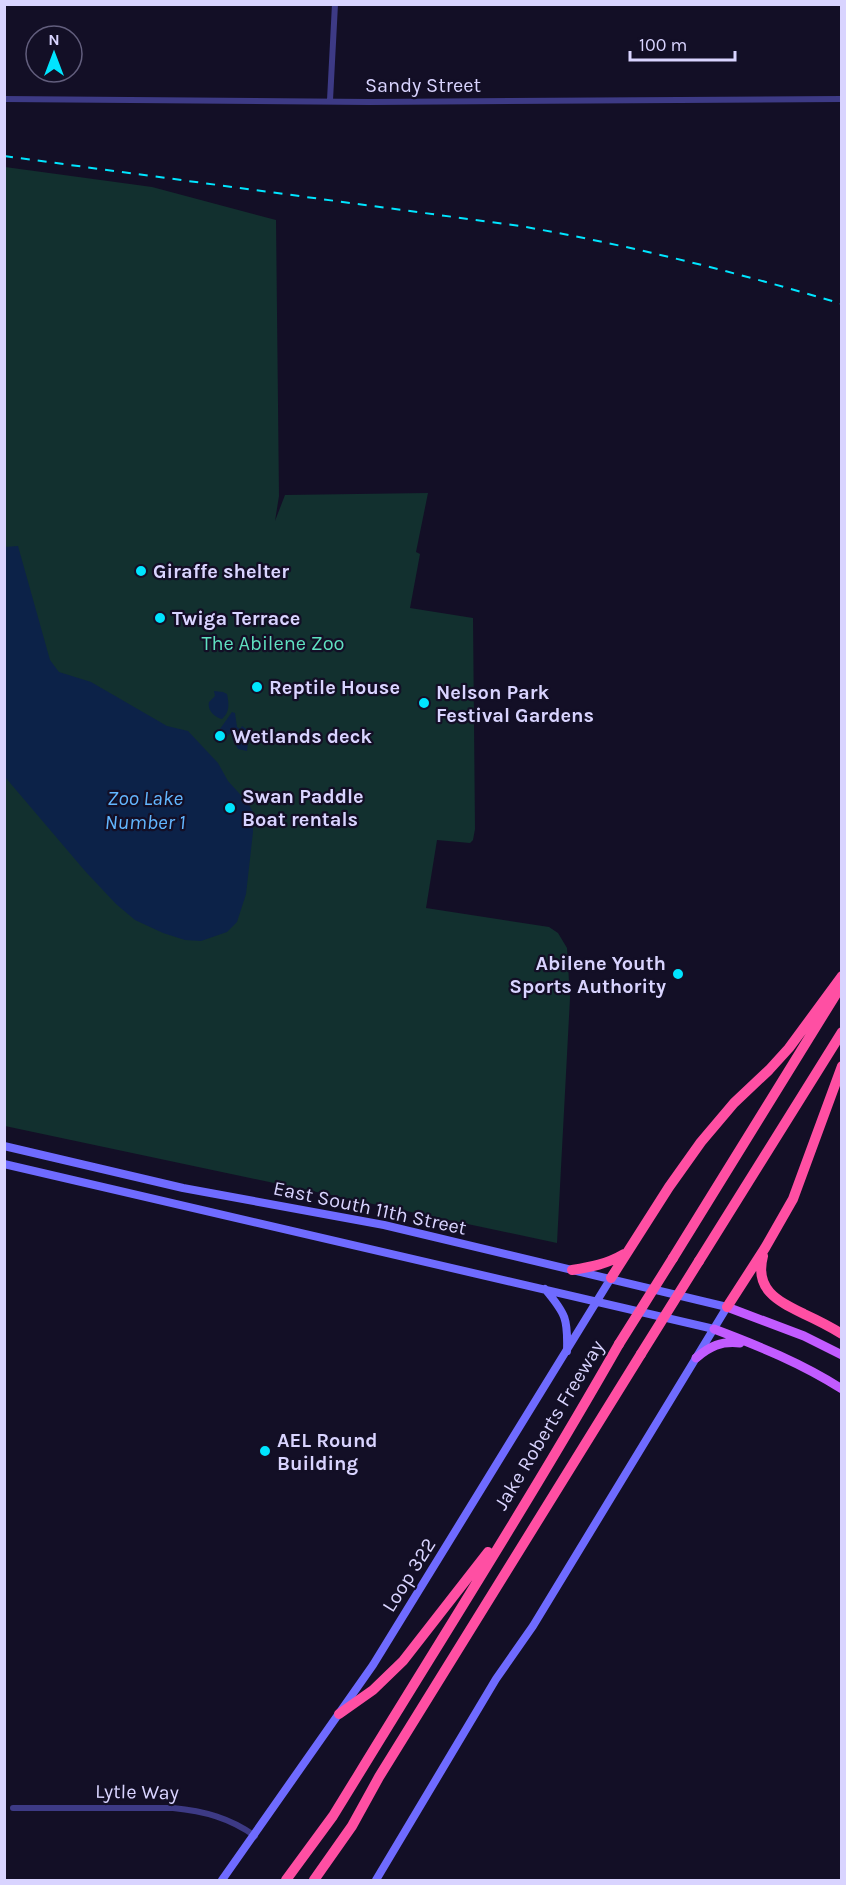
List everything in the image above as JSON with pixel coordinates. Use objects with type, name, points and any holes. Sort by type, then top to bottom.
[{"type":"highway","points":[[611,1278],[701,1142],[734,1103],[789,1048],[842,976]]},
{"type":"highway","name":"Jake Roberts Freeway","points":[[286,1881],[333,1816],[563,1442],[619,1344],[842,986]]},
{"type":"highway","name":"Jake Roberts Freeway","points":[[314,1881],[352,1826],[384,1768],[842,1032]]},
{"type":"highway","points":[[728,1307],[794,1199],[842,1066]]},
{"type":"highway","points":[[765,1248],[760,1268],[762,1281],[770,1293],[782,1303],[842,1334]]},
{"type":"highway","points":[[572,1270],[604,1264],[627,1252]]},
{"type":"highway","points":[[339,1714],[373,1690],[403,1661],[519,1511]]},
{"type":"main road","name":"East South 11th Street","points":[[4,1146],[183,1188],[384,1225],[728,1307]]},
{"type":"main road","name":"East South 11th Street","points":[[4,1164],[714,1329]]},
{"type":"main road","name":"Loop 322","points":[[222,1881],[373,1665],[611,1278]]},
{"type":"main road","points":[[545,1289],[562,1311],[566,1322],[567,1351]]},
{"type":"main road","points":[[376,1881],[494,1683],[533,1626],[728,1307],[804,1336],[842,1355]]},
{"type":"main road","points":[[714,1329],[801,1365],[842,1389]]},
{"type":"main road","points":[[696,1358],[718,1343],[754,1344]]},
{"type":"street","points":[[330,100],[335,4]]},
{"type":"street","name":"Sandy Street","points":[[4,99],[370,102],[842,99]]},
{"type":"street","name":"Lytle Way","points":[[13,1808],[193,1810],[229,1820],[255,1836]]},
{"type":"green space","name":"The Abilene Zoo","points":[[5,167],[152,187],[276,220],[279,496],[275,521],[285,495],[428,493],[416,552],[420,554],[410,608],[473,618],[475,829],[473,840],[470,843],[437,840],[426,908],[549,927],[558,933],[567,948],[570,998],[557,1243],[5,1126]]},
{"type":"water","name":"Zoo Lake Number 1","points":[[18,546],[50,660],[59,672],[91,682],[167,726],[188,731],[218,763],[228,781],[253,812],[246,894],[237,922],[227,932],[201,941],[185,940],[135,920],[116,904],[85,871],[5,777],[5,547]]},
{"type":"water","points":[[214,691],[227,694],[228,708],[222,719],[216,717],[209,708],[209,702],[215,696]]},
{"type":"water","points":[[232,712],[235,713],[237,727],[240,729],[242,726],[249,731],[247,751],[238,749],[232,738],[239,731],[236,729],[227,736],[220,729]]},
{"type":"railway","points":[[4,156],[520,226],[682,260],[842,304]]},
{"type":"place","name":"Giraffe shelter","points":[[141,571]]},
{"type":"place","name":"Twiga Terrace","points":[[160,618]]},
{"type":"place","name":"Reptile House","points":[[257,687]]},
{"type":"place","name":"Nelson Park Festival Gardens","points":[[424,703]]},
{"type":"place","name":"Wetlands deck","points":[[220,736]]},
{"type":"place","name":"Swan Paddle Boat rentals","points":[[230,808]]},
{"type":"place","name":"Abilene Youth Sports Authority","points":[[678,974]]},
{"type":"place","name":"AEL Round Building","points":[[265,1451]]}]
